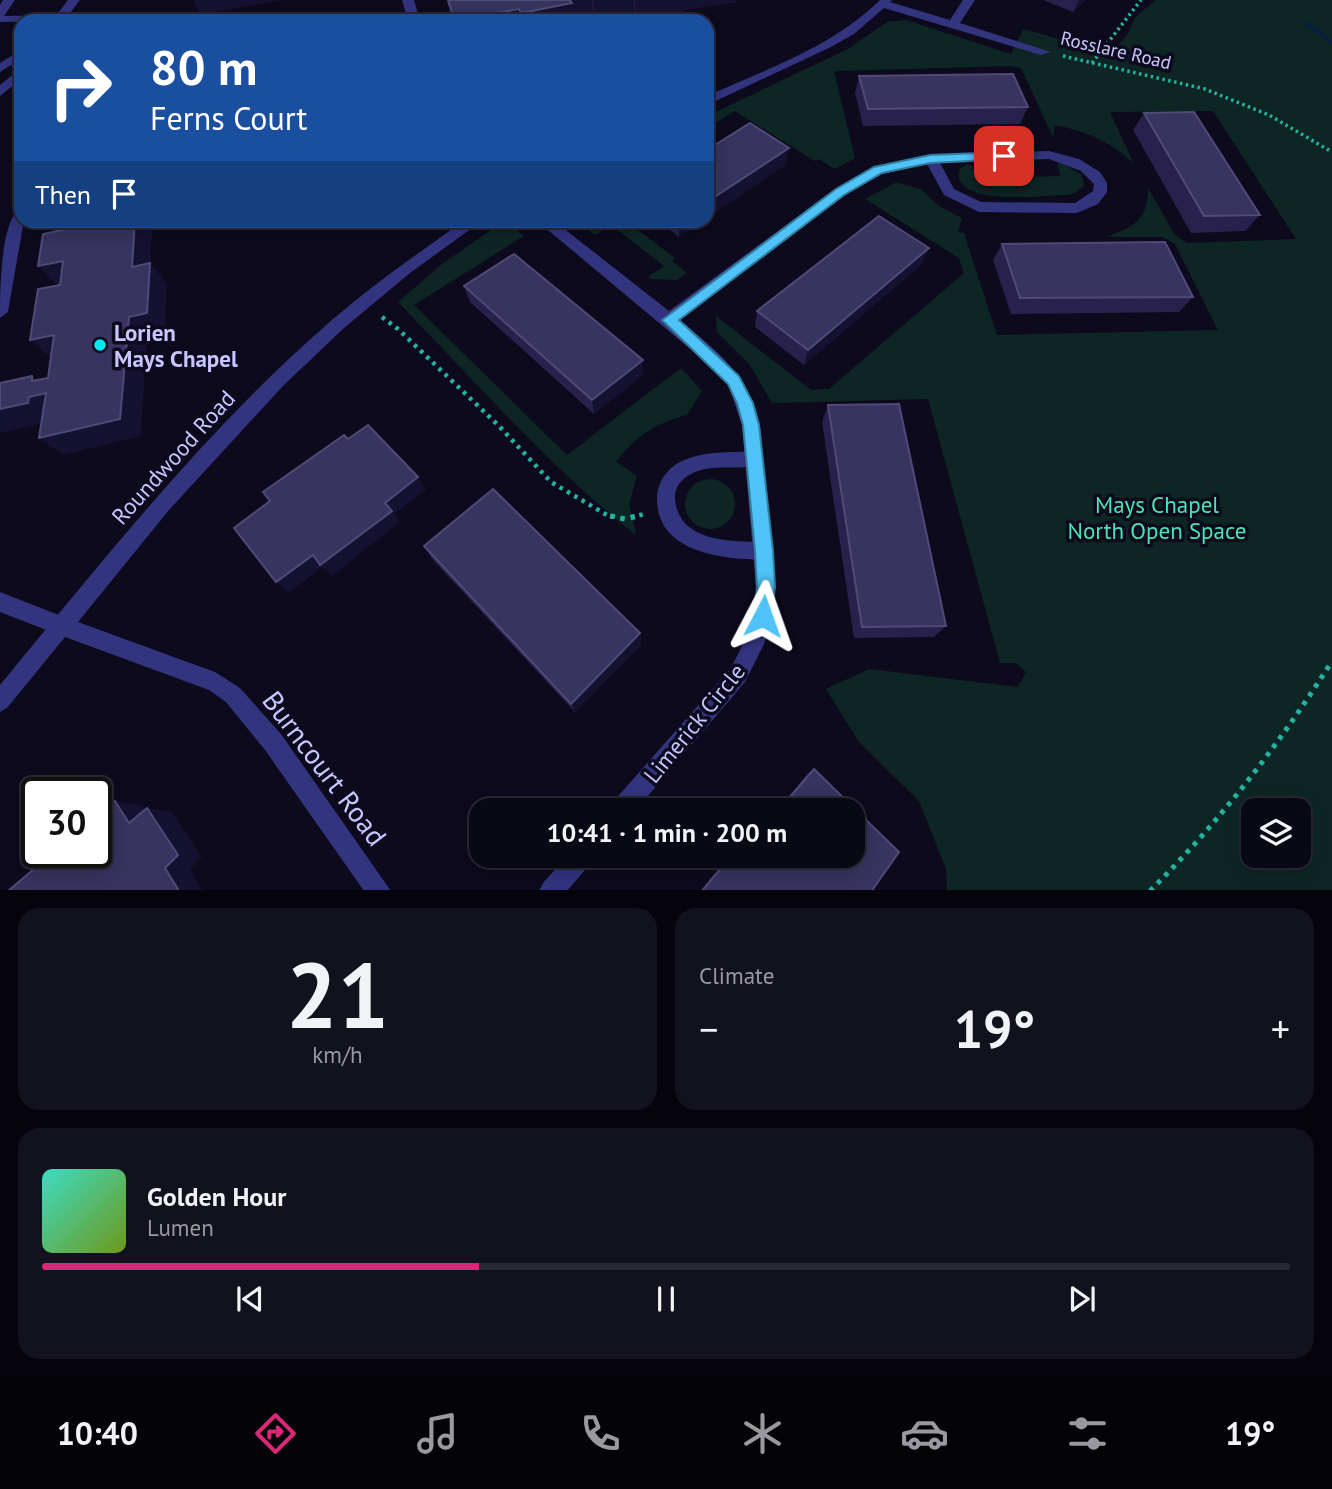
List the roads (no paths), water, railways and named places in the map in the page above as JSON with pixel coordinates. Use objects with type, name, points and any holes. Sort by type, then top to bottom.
[{"type":"street","points":[[0,13],[9,0]]},
{"type":"street","points":[[952,26],[969,0]]},
{"type":"street","points":[[714,98],[827,44],[850,31],[885,2]]},
{"type":"street","name":"Rosslare Road","points":[[885,2],[952,26],[1045,52]]},
{"type":"street","points":[[0,92],[14,79]]},
{"type":"street","points":[[669,320],[840,192],[878,170],[930,159],[1049,155],[1068,157],[1094,173],[1101,184],[1100,195],[1093,203],[1077,208],[979,207],[949,192],[940,181],[930,159]]},
{"type":"street","points":[[0,312],[15,228]]},
{"type":"street","name":"Roundwood Road","points":[[0,701],[161,504],[289,367],[364,300],[464,228]]},
{"type":"street","name":"Limerick Circle","points":[[553,228],[669,320],[734,380],[745,403],[751,425],[764,551],[766,587],[763,616],[754,644],[738,675],[631,798]]},
{"type":"street","points":[[755,459],[687,466],[673,475],[666,491],[667,509],[675,526],[690,540],[715,549],[764,551]]},
{"type":"street","name":"Burncourt Road","points":[[0,602],[215,682],[233,695],[273,742],[378,890]]},
{"type":"street","points":[[552,890],[571,868]]},
{"type":"waterway","points":[[1305,22],[1332,43]]},
{"type":"place","name":"Lorien Mays Chapel","points":[[100,345]]},
{"type":"park label","name":"Mays Chapel North Open Space","points":[[1157,517]]}]
